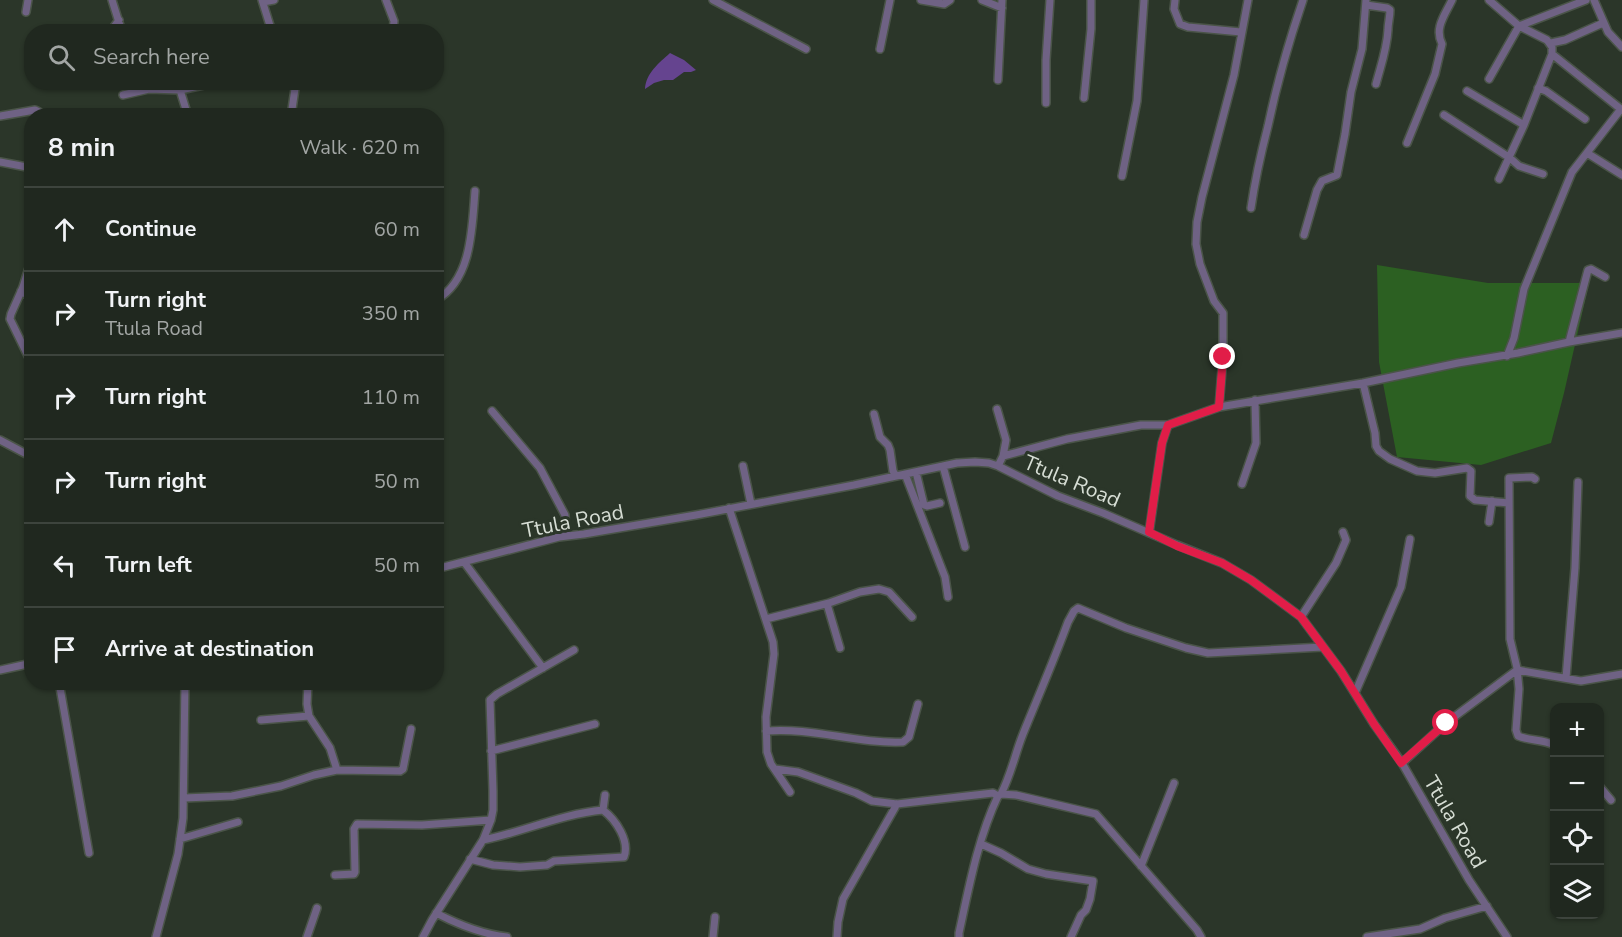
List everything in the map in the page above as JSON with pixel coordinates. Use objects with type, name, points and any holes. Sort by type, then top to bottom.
[{"type":"street","points":[[26,12],[28,0]]},
{"type":"street","points":[[112,0],[120,24]]},
{"type":"street","points":[[269,24],[262,1],[274,0]]},
{"type":"street","points":[[386,0],[394,24]]},
{"type":"street","points":[[713,0],[806,49]]},
{"type":"street","points":[[880,49],[890,0]]},
{"type":"street","points":[[921,0],[944,4],[950,0]]},
{"type":"street","points":[[982,0],[1002,4],[998,80]]},
{"type":"street","points":[[1046,103],[1050,0]]},
{"type":"street","points":[[1084,98],[1091,29],[1091,0]]},
{"type":"street","points":[[1122,176],[1137,101],[1144,0]]},
{"type":"street","points":[[1175,0],[1173,9],[1180,24],[1188,27],[1241,32]]},
{"type":"street","points":[[1219,407],[1223,357],[1223,313],[1214,301],[1200,264],[1196,244],[1197,222],[1234,75],[1248,0]]},
{"type":"street","points":[[1251,208],[1254,182],[1276,89],[1303,0]]},
{"type":"street","points":[[1407,143],[1435,74],[1442,44],[1439,39],[1439,28],[1452,0]]},
{"type":"street","points":[[1489,0],[1519,26],[1551,43],[1565,40],[1603,23]]},
{"type":"street","points":[[1489,78],[1519,26],[1586,0]]},
{"type":"street","points":[[1594,0],[1608,32],[1622,47]]},
{"type":"street","points":[[1304,235],[1317,190],[1322,181],[1337,175],[1346,134],[1351,92],[1362,49],[1366,2],[1390,10],[1388,38],[1376,84]]},
{"type":"street","points":[[116,24],[119,20]]},
{"type":"street","points":[[1499,179],[1524,125],[1552,54],[1551,43]]},
{"type":"street","points":[[1507,356],[1514,338],[1524,289],[1572,171],[1621,109],[1552,54]]},
{"type":"street","points":[[1538,88],[1546,91],[1585,119]]},
{"type":"street","points":[[123,95],[136,90]]},
{"type":"street","points":[[180,90],[186,108]]},
{"type":"street","points":[[292,108],[295,90]]},
{"type":"street","points":[[1467,91],[1524,125]]},
{"type":"street","points":[[0,117],[24,112]]},
{"type":"street","points":[[1444,115],[1519,166],[1543,174]]},
{"type":"street","points":[[1587,153],[1622,175]]},
{"type":"street","points":[[0,162],[24,166]]},
{"type":"street","points":[[444,296],[459,277],[469,248],[476,191]]},
{"type":"street","points":[[1569,342],[1588,270],[1591,269],[1605,277]]},
{"type":"street","points":[[24,282],[10,319],[24,348]]},
{"type":"street","points":[[1003,456],[1067,439],[1140,425],[1168,425],[1219,407],[1363,383],[1622,333]]},
{"type":"street","points":[[1363,383],[1379,451],[1390,459],[1417,471],[1435,473],[1467,468],[1470,471],[1470,495],[1475,500],[1509,502]]},
{"type":"street","points":[[1242,484],[1256,443],[1255,400]]},
{"type":"street","points":[[997,409],[1006,440],[1003,456],[998,466]]},
{"type":"street","points":[[492,411],[540,468],[565,515],[566,536]]},
{"type":"street","points":[[874,414],[880,437],[890,450],[896,476]]},
{"type":"street","points":[[1149,532],[1162,443],[1168,425]]},
{"type":"street","points":[[1,444],[24,454]]},
{"type":"street","name":"Ttula Road","points":[[444,567],[566,536],[664,521],[943,466],[975,462],[998,466],[1058,496],[1149,532],[1177,546],[1207,556],[1251,580],[1301,617],[1341,671],[1401,763],[1469,880],[1507,937]]},
{"type":"street","points":[[743,466],[751,504]]},
{"type":"street","points":[[943,466],[965,547]]},
{"type":"street","points":[[916,472],[924,505],[940,503]]},
{"type":"street","points":[[905,474],[945,577],[948,597]]},
{"type":"street","points":[[1535,479],[1532,477],[1509,478],[1510,639],[1519,689],[1516,733],[1521,738],[1550,744]]},
{"type":"street","points":[[1566,678],[1574,580],[1578,482]]},
{"type":"street","points":[[1489,522],[1492,501]]},
{"type":"street","points":[[729,508],[766,619],[774,654],[767,696],[767,752],[790,792]]},
{"type":"street","points":[[1301,617],[1336,563],[1346,540],[1343,532]]},
{"type":"street","points":[[1355,693],[1401,587],[1410,539]]},
{"type":"street","points":[[464,562],[543,668]]},
{"type":"street","points":[[766,619],[827,604],[860,592],[879,589],[889,592],[912,617]]},
{"type":"street","points":[[827,604],[840,648]]},
{"type":"street","points":[[959,937],[965,903],[993,806],[1007,783],[1020,742],[1074,610],[1077,608],[1126,628],[1208,653],[1323,647]]},
{"type":"street","points":[[423,937],[483,840],[491,820],[493,801],[490,700],[574,650]]},
{"type":"street","points":[[0,670],[24,665]]},
{"type":"street","points":[[1401,763],[1446,723],[1517,670],[1587,680],[1622,674]]},
{"type":"street","points":[[60,690],[89,853]]},
{"type":"street","points":[[156,937],[180,839],[184,798],[185,690]]},
{"type":"street","points":[[307,690],[306,704],[309,716],[330,748],[338,770]]},
{"type":"street","points":[[766,731],[783,729],[862,741],[903,742],[909,737],[918,704]]},
{"type":"street","points":[[261,720],[309,716]]},
{"type":"street","points":[[491,751],[595,724]]},
{"type":"street","points":[[184,798],[232,796],[281,786],[338,770],[397,772],[404,770],[411,729]]},
{"type":"street","points":[[775,769],[798,772],[872,801],[897,804],[993,793],[1016,795],[1096,814],[1201,937]]},
{"type":"street","points":[[1142,866],[1174,783]]},
{"type":"street","points":[[1604,792],[1611,800]]},
{"type":"street","points":[[603,810],[605,795]]},
{"type":"street","points":[[837,937],[843,899],[897,804]]},
{"type":"street","points":[[483,840],[553,820],[603,810]]},
{"type":"street","points":[[470,859],[493,865],[520,867],[548,865],[554,861],[624,857],[625,845],[621,833],[614,821],[603,810]]},
{"type":"street","points":[[335,875],[354,874],[355,872],[354,829],[357,824],[422,825],[491,820]]},
{"type":"street","points":[[180,839],[238,822]]},
{"type":"street","points":[[981,844],[1028,869],[1093,881],[1086,910],[1081,915],[1071,937]]},
{"type":"street","points":[[1367,937],[1420,929],[1445,918],[1487,906]]},
{"type":"street","points":[[307,937],[317,908]]},
{"type":"street","points":[[436,913],[474,931],[507,937]]},
{"type":"street","points":[[713,937],[715,917]]},
{"type":"green space","points":[[1377,265],[1488,283],[1589,283],[1551,443],[1481,465],[1397,457],[1379,362]]},
{"type":"shaded area","points":[[670,53],[684,60],[696,70],[684,72],[673,80],[654,83],[645,89],[650,73]]},
{"type":"route","points":[[1223,357],[1219,407],[1168,425],[1162,443],[1149,532],[1177,546],[1222,563],[1251,580],[1301,617],[1341,671],[1401,763],[1446,723]]}]
